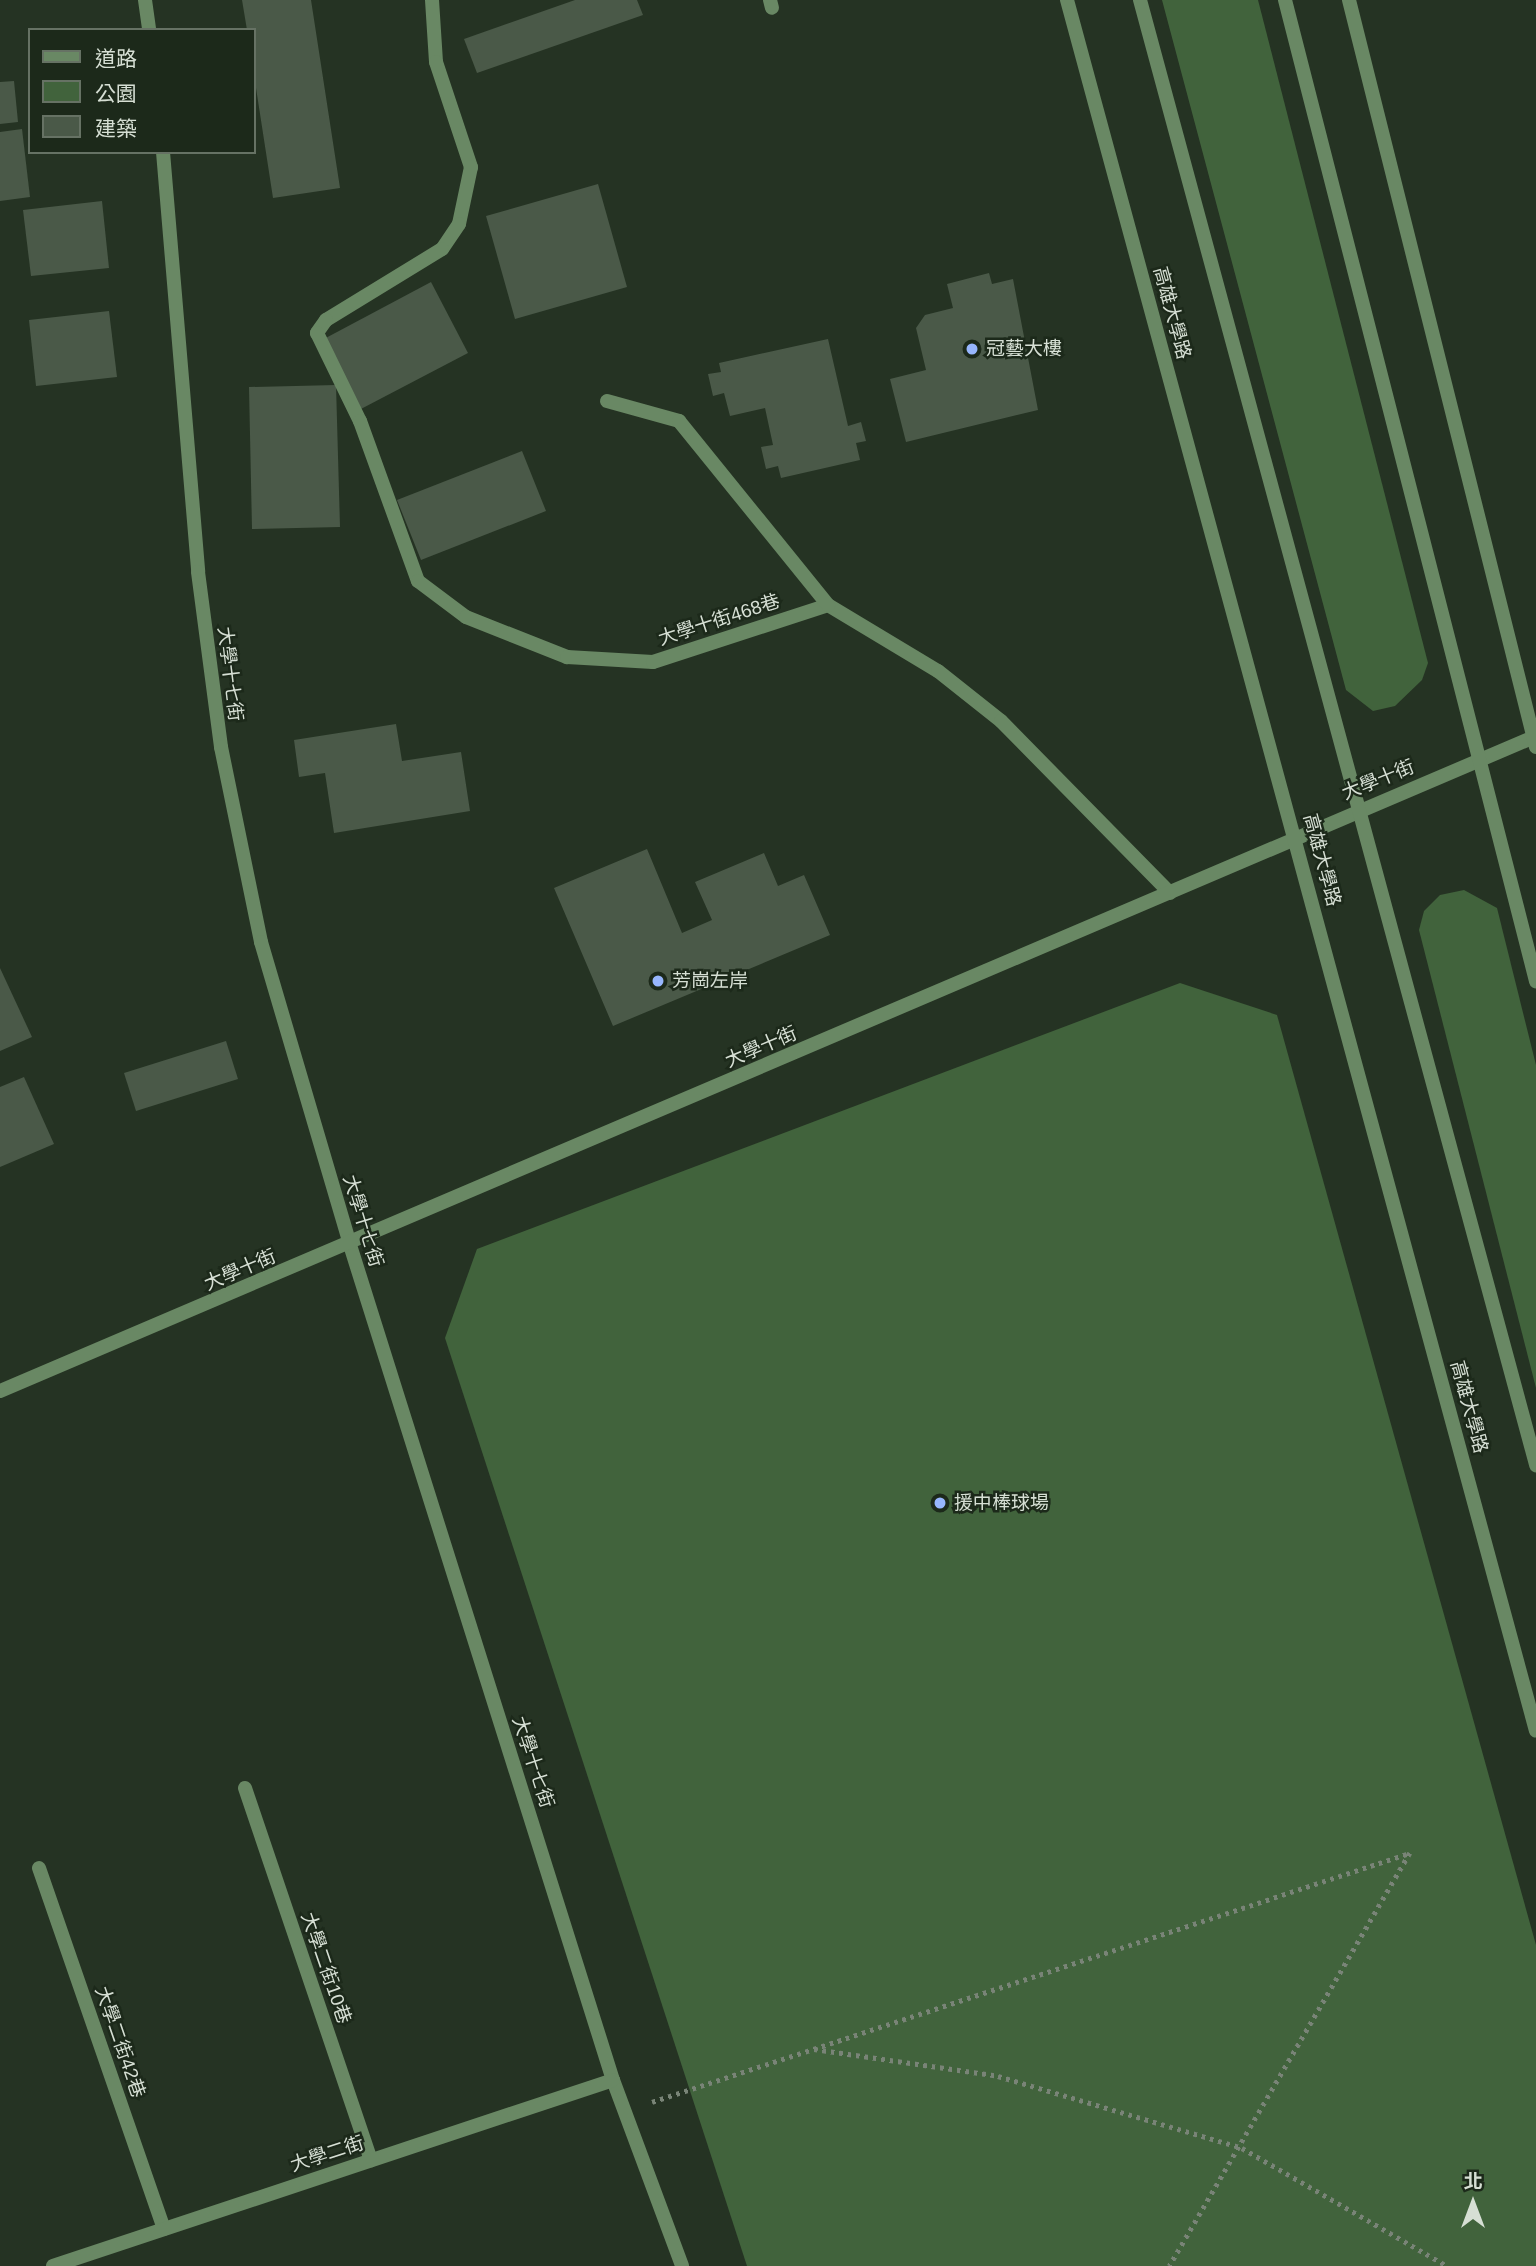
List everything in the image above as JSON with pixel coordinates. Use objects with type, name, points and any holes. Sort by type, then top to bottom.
[{"type":"street","points":[[145,0],[149,28]]},
{"type":"street","name":"大學十街468巷","points":[[432,0],[436,62],[471,167],[459,224],[442,249],[326,320],[317,333],[360,421],[418,581],[466,617],[566,657],[653,662],[828,605]]},
{"type":"street","name":"高雄大學路","points":[[1067,0],[1297,839],[1536,1731]]},
{"type":"street","points":[[1140,0],[1536,1465]]},
{"type":"street","points":[[1285,0],[1536,981]]},
{"type":"street","points":[[1349,0],[1535,740]]},
{"type":"street","name":"大學十七街","points":[[163,154],[198,572],[220,747],[261,942],[349,1245],[613,2080],[682,2266]]},
{"type":"street","points":[[607,401],[679,422],[828,605],[938,671],[1000,721],[1170,893]]},
{"type":"street","name":"大學十街","points":[[0,1391],[349,1245],[1297,839],[1357,808],[1535,740]]},
{"type":"street","name":"大學二街10巷","points":[[245,1788],[371,2160]]},
{"type":"street","name":"大學二街42巷","points":[[40,1868],[164,2229]]},
{"type":"street","name":"大學二街","points":[[53,2266],[613,2080]]},
{"type":"path","points":[[624,2111],[1409,1853],[1242,2148],[1170,2266]]},
{"type":"path","points":[[813,2049],[998,2076],[1242,2148],[1447,2266]]},
{"type":"green space","points":[[1162,0],[1258,0],[1428,663],[1422,680],[1395,706],[1373,711],[1346,690]]},
{"type":"green space","points":[[1464,890],[1497,908],[1536,1065],[1536,1388],[1419,930],[1424,911],[1440,895]]},
{"type":"green space","points":[[1180,983],[1277,1015],[1536,1945],[1536,2266],[747,2266],[445,1338],[477,1249]]},
{"type":"building","points":[[242,0],[311,0],[340,188],[273,198],[256,88],[256,28],[247,28]]},
{"type":"building","points":[[575,0],[637,0],[643,15],[477,73],[464,39]]},
{"type":"building","points":[[14,81],[18,122],[0,124],[0,82]]},
{"type":"building","points":[[22,129],[30,197],[0,201],[0,132]]},
{"type":"building","points":[[598,184],[627,287],[515,319],[486,216]]},
{"type":"building","points":[[102,201],[109,268],[31,276],[23,210]]},
{"type":"building","name":"冠藝大樓","points":[[989,273],[992,284],[1013,279],[1038,410],[906,442],[890,379],[926,370],[916,328],[925,315],[953,308],[947,284]]},
{"type":"building","points":[[431,282],[468,353],[359,410],[322,340]]},
{"type":"building","points":[[109,311],[117,377],[36,386],[29,320]]},
{"type":"building","points":[[828,339],[848,426],[861,422],[866,441],[856,443],[860,460],[781,478],[778,466],[766,469],[761,447],[773,445],[765,408],[730,416],[724,393],[713,396],[708,374],[721,372],[719,363]]},
{"type":"building","points":[[336,385],[340,527],[252,529],[249,387]]},
{"type":"building","points":[[522,451],[546,511],[421,560],[397,500]]},
{"type":"building","points":[[396,724],[402,761],[461,752],[470,811],[334,833],[325,773],[299,777],[294,740]]},
{"type":"building","name":"芳崗左岸","points":[[647,849],[682,933],[712,920],[695,882],[764,853],[778,886],[804,875],[830,935],[613,1026],[554,888]]},
{"type":"building","points":[[0,968],[32,1037],[0,1051]]},
{"type":"building","points":[[226,1041],[238,1079],[136,1111],[124,1073]]},
{"type":"building","points":[[24,1077],[54,1144],[0,1167],[0,1087]]},
{"type":"place","name":"冠藝大樓","points":[[972,349]]},
{"type":"place","name":"芳崗左岸","points":[[658,981]]},
{"type":"place","name":"援中棒球場","points":[[940,1503]]}]
